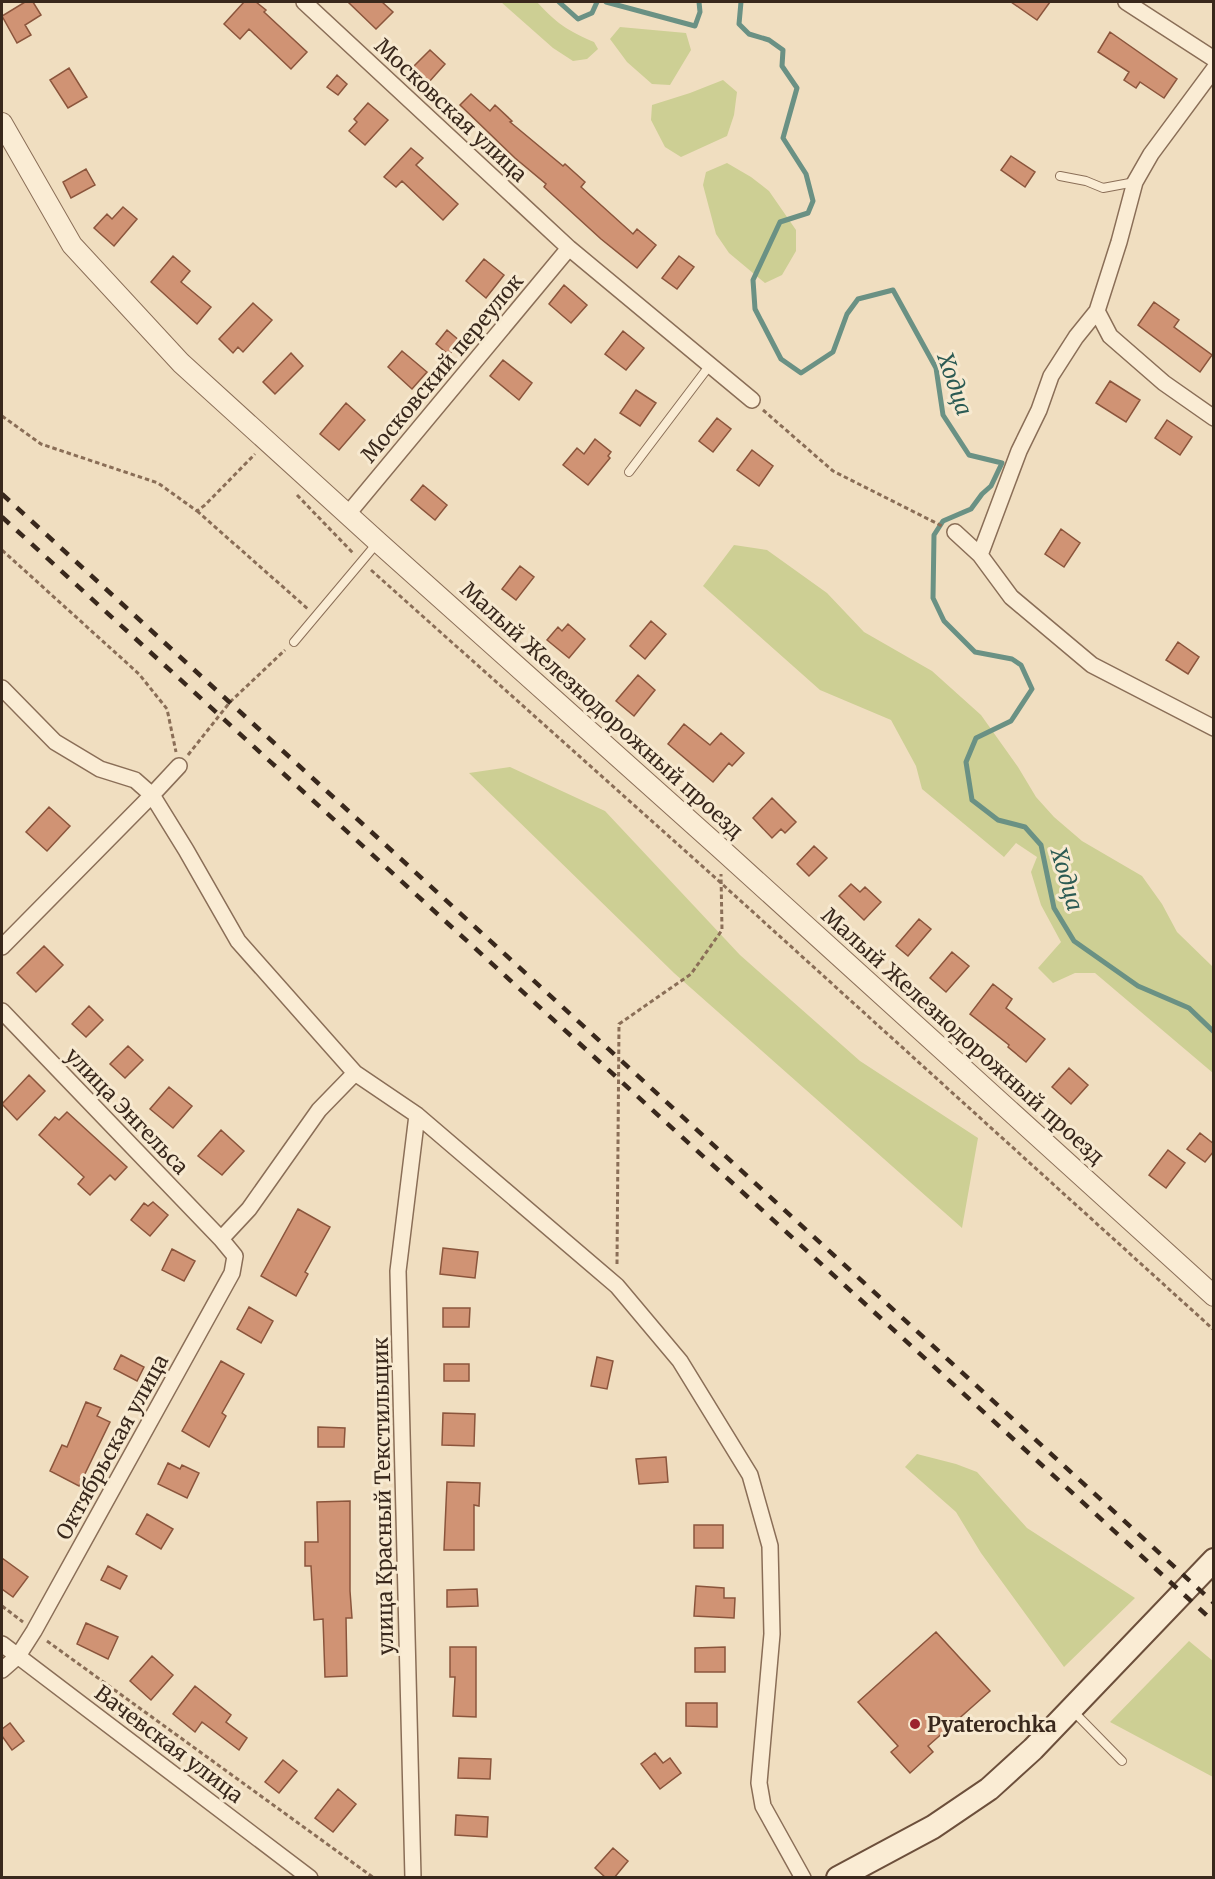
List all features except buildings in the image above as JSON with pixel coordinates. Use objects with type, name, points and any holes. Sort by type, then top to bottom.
[{"type":"main road","points":[[838,1878],[933,1827],[989,1789],[1033,1749],[1214,1560]]},
{"type":"street","name":"Московская улица","points":[[304,2],[569,248],[752,400]]},
{"type":"street","points":[[1126,2],[1214,59]]},
{"type":"street","points":[[980,555],[1019,451],[1052,376],[1076,337],[1097,311],[1135,182],[1151,154],[1214,69]]},
{"type":"street","name":"Малый Железнодорожный проезд","points":[[2,123],[72,245],[181,363],[1214,1296]]},
{"type":"street","name":"Московский переулок","points":[[348,515],[569,248]]},
{"type":"street","points":[[1097,311],[1110,336],[1164,383],[1214,418]]},
{"type":"street","points":[[955,532],[980,555],[1011,597],[1092,665],[1214,728]]},
{"type":"street","points":[[2,688],[55,742],[100,770],[135,780],[152,795],[238,941],[355,1073],[417,1115],[616,1286],[680,1361],[750,1475],[771,1546],[771,1634],[759,1783],[763,1806],[802,1878]]},
{"type":"street","points":[[2,947],[179,766]]},
{"type":"street","name":"улица Энгельса","points":[[2,1011],[221,1239]]},
{"type":"street","points":[[221,1239],[249,1209],[319,1110],[355,1073]]},
{"type":"street","name":"улица Красный Текстильщик","points":[[413,1878],[398,1271],[417,1115]]},
{"type":"street","name":"Октябрьская улица","points":[[2,1670],[18,1656],[34,1631],[232,1273],[235,1256],[221,1239]]},
{"type":"street","name":"Вачевская улица","points":[[2,1644],[298,1874]]},
{"type":"lane","points":[[1060,176],[1086,181],[1103,188],[1135,182]]},
{"type":"lane","points":[[629,472],[710,365]]},
{"type":"lane","points":[[294,642],[378,542]]},
{"type":"lane","points":[[1071,1709],[1122,1761]]},
{"type":"path","points":[[752,400],[833,471],[955,532]]},
{"type":"path","points":[[2,416],[41,444],[158,483],[197,511],[315,616]]},
{"type":"path","points":[[197,511],[267,441]]},
{"type":"path","points":[[2,550],[140,674],[167,709],[179,766]]},
{"type":"path","points":[[361,562],[722,883],[1214,1330]]},
{"type":"path","points":[[179,766],[230,702],[294,642]]},
{"type":"path","points":[[616,1286],[619,1024],[691,974],[722,930],[720,848]]},
{"type":"path","points":[[2,1606],[374,1878]]},
{"type":"green space","points":[[501,2],[537,2],[550,16],[570,30],[594,42],[598,49],[587,59],[573,61],[553,48]]},
{"type":"green space","points":[[620,27],[686,33],[691,50],[670,85],[652,84],[627,62],[610,39]]},
{"type":"green space","points":[[723,80],[737,92],[734,115],[727,136],[681,157],[665,147],[651,120],[652,105]]},
{"type":"green space","points":[[727,163],[769,191],[796,230],[796,251],[782,275],[765,283],[729,253],[716,234],[703,185],[706,172]]},
{"type":"green space","points":[[734,545],[767,550],[827,593],[864,632],[932,671],[981,715],[1036,797],[1054,817],[1082,841],[1142,876],[1162,904],[1177,932],[1213,967],[1213,1073],[1095,973],[1075,973],[1053,983],[1038,968],[1061,942],[1041,905],[1031,872],[1037,857],[1016,843],[1004,857],[922,789],[916,766],[891,720],[820,690],[703,586]]},
{"type":"green space","points":[[510,767],[605,811],[740,955],[860,1061],[978,1138],[962,1228],[674,973],[469,773]]},
{"type":"green space","points":[[917,1454],[977,1472],[1027,1528],[1135,1598],[1064,1667],[981,1553],[956,1512],[905,1467]]},
{"type":"green space","points":[[1189,1641],[1213,1661],[1213,1777],[1110,1722]]},
{"type":"waterway","name":"Ходца","points":[[559,2],[578,19],[592,13],[597,2]]},
{"type":"waterway","name":"Ходца","points":[[606,2],[695,26],[700,12],[699,2]]},
{"type":"waterway","name":"Ходца","points":[[741,2],[739,24],[749,34],[769,40],[783,50],[782,66],[797,88],[783,138],[806,174],[813,201],[808,213],[780,222],[753,280],[755,309],[781,359],[801,373],[833,352],[847,314],[858,299],[893,290],[936,368],[943,415],[969,455],[1002,463],[991,486],[971,509],[943,521],[934,535],[933,598],[944,621],[975,652],[1012,659],[1021,665],[1032,689],[1011,721],[976,738],[966,762],[972,800],[998,820],[1025,827],[1041,845],[1054,908],[1074,941],[1138,986],[1189,1008],[1214,1032]]},
{"type":"railway","points":[[2,494],[1214,1603]]},
{"type":"railway","points":[[2,517],[1214,1622]]},
{"type":"place","name":"Pyaterochka","points":[[915,1724]]}]
